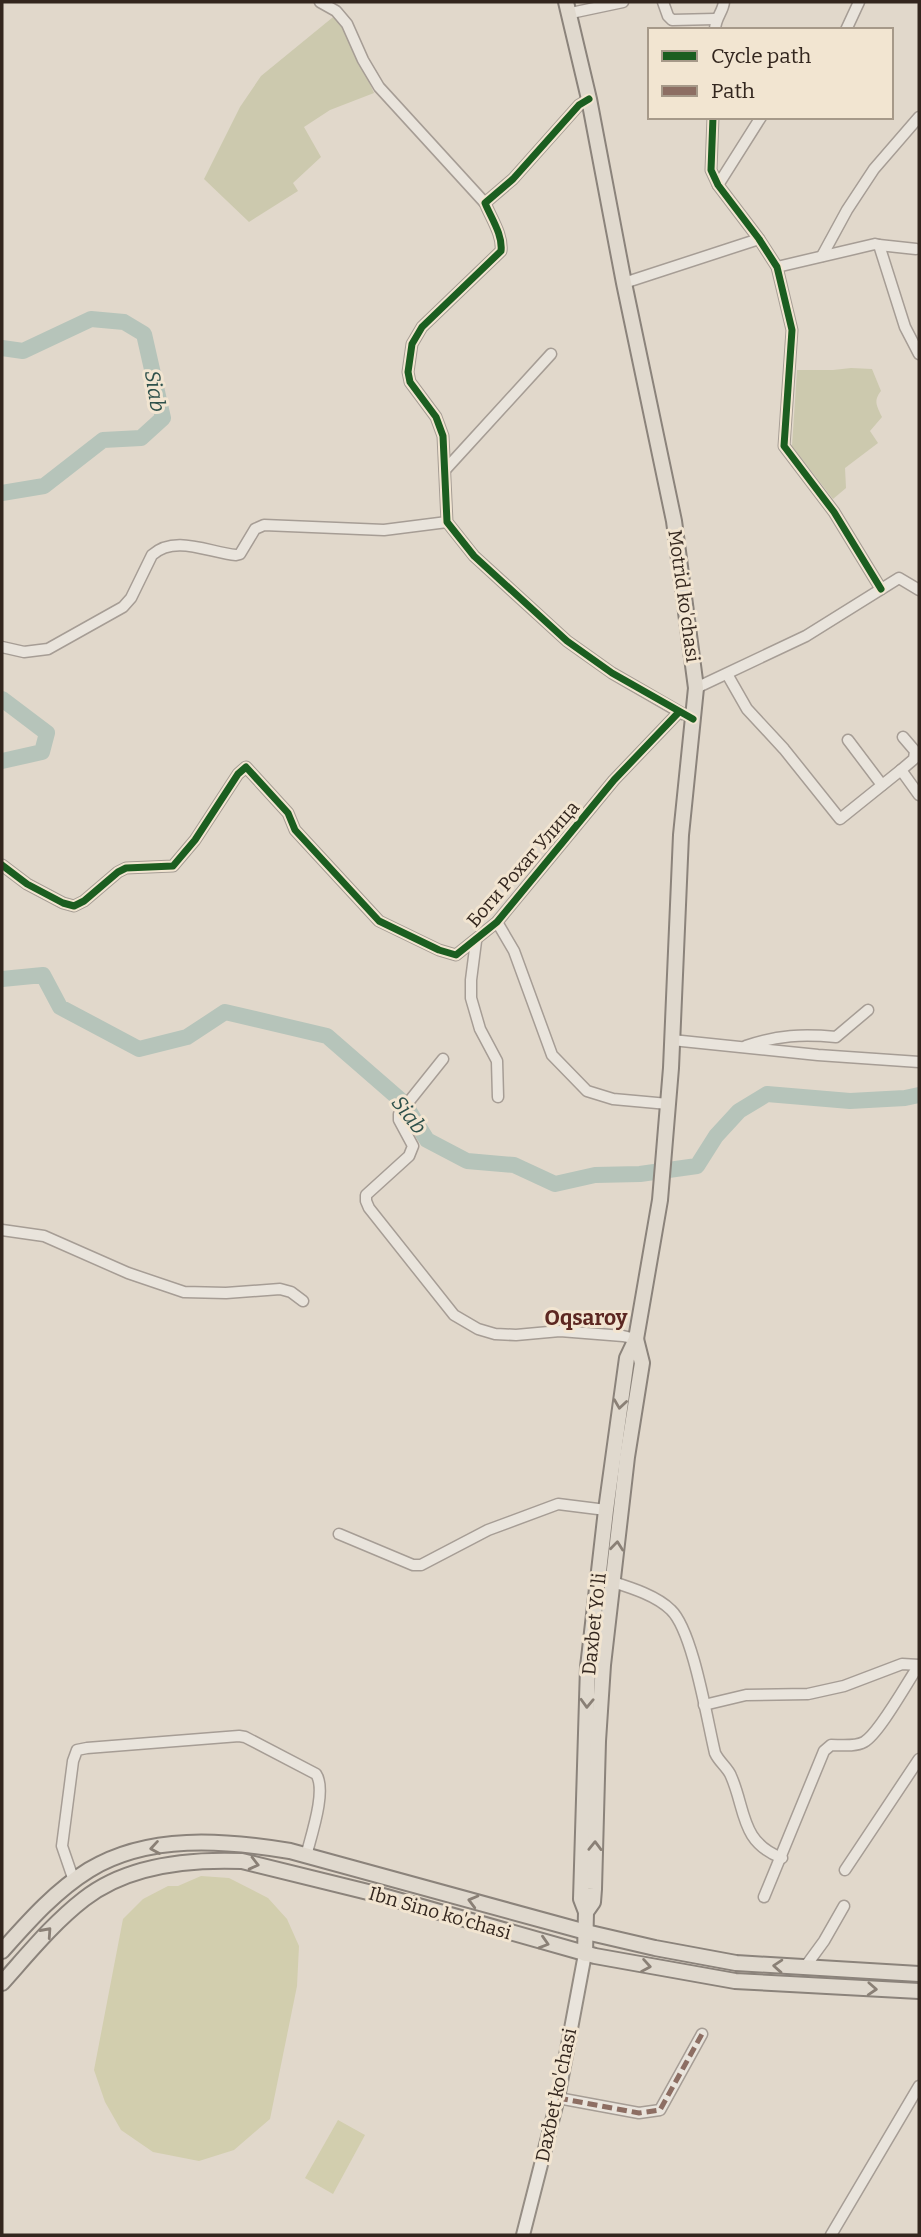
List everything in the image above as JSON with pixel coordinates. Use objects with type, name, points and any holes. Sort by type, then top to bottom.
[{"type":"main road","name":"Motrid ko'chasi","points":[[568,7],[674,521],[696,688],[681,835],[672,1040],[660,1200]]},
{"type":"main road","name":"Daxbet Yo'li","points":[[585,1954],[586,1912],[581,1899],[588,1667],[626,1358],[636,1339],[660,1200]]},
{"type":"main road","name":"Daxbet Yo'li","points":[[586,1912],[593,1902],[594,1889],[603,1665],[627,1457],[642,1363],[636,1339]]},
{"type":"main road","name":"Ibn Sino ko'chasi","points":[[2,1951],[39,1910],[89,1870],[108,1860],[149,1848],[173,1845],[244,1844],[306,1856],[586,1932],[736,1963],[919,1975]]},
{"type":"main road","name":"Ibn Sino ko'chasi","points":[[2,1983],[55,1924],[100,1888],[154,1868],[198,1861],[242,1861],[376,1894],[585,1954],[736,1981],[919,1992]]},
{"type":"main road","name":"Daxbet ko'chasi","points":[[523,2235],[558,2098],[585,1954]]},
{"type":"street","points":[[320,2],[335,10],[347,24],[379,87],[485,203],[502,244],[501,251],[422,327],[412,344],[408,372],[410,382],[436,417],[443,436],[447,522],[474,556],[568,641],[612,673],[693,719]]},
{"type":"street","points":[[568,7],[622,2]]},
{"type":"street","points":[[663,2],[671,20],[715,24],[724,2]]},
{"type":"street","points":[[847,28],[859,2]]},
{"type":"street","points":[[485,203],[513,179],[579,105],[589,100]]},
{"type":"street","points":[[822,256],[847,210],[874,169],[919,117]]},
{"type":"street","points":[[712,119],[711,170],[718,185],[777,267],[792,330],[784,446],[846,530],[881,589]]},
{"type":"street","points":[[718,185],[760,119]]},
{"type":"street","points":[[624,283],[759,239]]},
{"type":"street","points":[[777,267],[874,244],[916,249]]},
{"type":"street","points":[[879,245],[905,327],[919,354]]},
{"type":"street","points":[[445,470],[551,354]]},
{"type":"street","points":[[2,647],[24,652],[47,649],[123,607],[131,598],[157,550],[187,545],[236,555],[240,554],[255,529],[264,525],[384,530],[447,522]]},
{"type":"street","points":[[696,688],[806,636],[899,578],[919,590]]},
{"type":"street","points":[[727,674],[747,709],[784,749],[839,819],[914,759],[915,751],[903,737]]},
{"type":"street","name":"Боги Рохат Улица","points":[[2,865],[27,884],[74,906],[126,868],[173,866],[195,840],[238,774],[246,767],[288,813],[295,830],[379,921],[439,950],[456,955],[497,922],[614,780],[679,712]]},
{"type":"street","points":[[848,740],[882,785]]},
{"type":"street","points":[[901,770],[919,795]]},
{"type":"street","points":[[497,922],[514,951],[552,1055],[587,1091],[612,1099],[668,1104]]},
{"type":"street","points":[[476,941],[471,998],[480,1030],[498,1061],[498,1097]]},
{"type":"street","points":[[742,1048],[769,1038],[814,1035],[836,1037],[868,1010]]},
{"type":"street","points":[[672,1040],[919,1062]]},
{"type":"street","points":[[443,1059],[398,1114],[413,1146],[409,1156],[366,1195],[369,1208],[454,1315],[478,1329],[495,1334],[560,1331],[636,1339]]},
{"type":"street","points":[[2,1230],[44,1237],[128,1273],[184,1292],[226,1293],[280,1289],[303,1301]]},
{"type":"street","points":[[339,1534],[413,1565],[421,1565],[488,1530],[558,1504],[606,1510]]},
{"type":"street","points":[[613,1582],[659,1601],[670,1608],[679,1619],[686,1632],[715,1753],[730,1774],[741,1811],[759,1846],[782,1858]]},
{"type":"street","points":[[704,1705],[746,1695],[808,1694],[844,1686],[902,1664],[919,1665],[866,1742],[831,1745],[824,1751],[764,1897]]},
{"type":"street","points":[[74,1881],[62,1846],[62,1831],[73,1761],[77,1750],[87,1748],[165,1740],[245,1737],[316,1774],[320,1780],[306,1856]]},
{"type":"street","points":[[845,1871],[919,1759]]},
{"type":"street","points":[[805,1968],[844,1906]]},
{"type":"street","points":[[558,2098],[639,2113],[660,2110],[702,2034]]},
{"type":"street","points":[[831,2235],[919,2086]]},
{"type":"shaded area","points":[[338,13],[374,93],[330,110],[304,127],[321,157],[293,183],[298,191],[249,222],[204,179],[240,107],[261,76]]},
{"type":"shaded area","points":[[872,369],[881,391],[876,401],[882,417],[870,431],[878,443],[845,468],[846,488],[833,499],[792,446],[797,370]]},
{"type":"shaded area","points":[[201,1876],[229,1878],[268,1898],[287,1919],[299,1946],[297,1986],[270,2119],[234,2150],[199,2161],[153,2152],[121,2130],[105,2102],[94,2070],[123,1919],[143,1899],[168,1886],[178,1886]]},
{"type":"shaded area","points":[[338,2120],[365,2135],[333,2194],[305,2178]]},
{"type":"waterway","name":"Siab","points":[[2,348],[23,351],[91,319],[124,322],[144,334],[163,418],[141,438],[103,440],[44,486],[2,493]]},
{"type":"waterway","name":"Siab","points":[[2,699],[47,733],[42,752],[2,761]]},
{"type":"waterway","name":"Siab","points":[[2,979],[43,975],[60,1007],[139,1049],[187,1037],[225,1012],[327,1036],[404,1103],[427,1140],[467,1161],[514,1165],[555,1184],[595,1175],[640,1174],[697,1166],[716,1136],[739,1111],[767,1094],[850,1101],[919,1095]]},
{"type":"marked path","points":[[558,2098],[639,2113],[660,2110],[702,2034]]},
{"type":"cycle path","points":[[589,99],[579,105],[513,179],[485,203],[498,233],[501,251],[422,327],[412,344],[408,372],[410,382],[436,417],[443,436],[447,522],[474,556],[567,641],[612,673],[693,719]]},
{"type":"cycle path","points":[[713,119],[711,170],[718,185],[777,267],[792,330],[784,446],[834,512],[881,589]]},
{"type":"cycle path","points":[[2,865],[27,884],[74,906],[126,868],[173,866],[195,840],[238,774],[246,767],[288,813],[295,830],[379,921],[439,950],[456,955],[497,922],[614,780],[679,712]]},
{"type":"district","name":"Oqsaroy","points":[[586,1318]]}]
